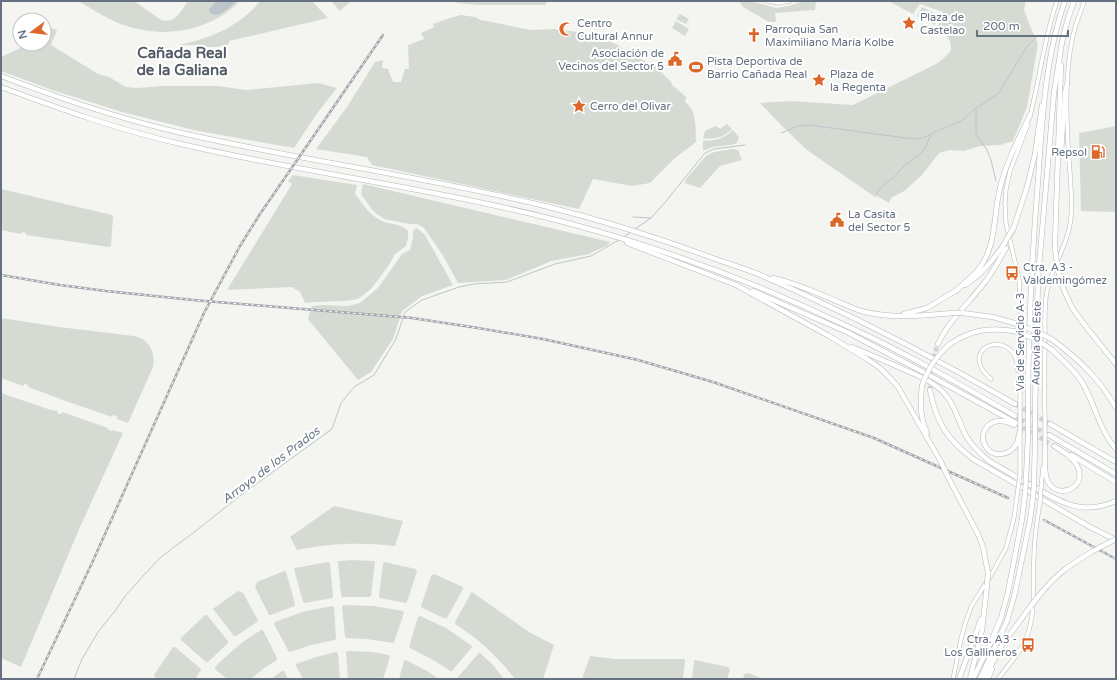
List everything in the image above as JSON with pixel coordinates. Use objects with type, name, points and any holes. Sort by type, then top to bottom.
[{"type":"highway","name":"Autovía del Este","points":[[973,679],[1002,618],[1010,584],[1026,494],[1031,279],[1040,154],[1050,58],[1058,20],[1065,1]]},
{"type":"highway","name":"Autovía del Este","points":[[980,679],[1007,621],[1015,593],[1030,520],[1034,484],[1038,278],[1054,93],[1062,42],[1074,1]]},
{"type":"highway","points":[[1062,42],[1055,243],[1059,278],[1073,309],[1116,364]]},
{"type":"highway","points":[[1,76],[88,107],[184,134],[265,151],[451,186],[544,206],[675,244],[765,277],[862,322],[930,356],[1017,403]]},
{"type":"highway","points":[[1057,194],[1059,184],[1064,93],[1067,84]]},
{"type":"highway","points":[[1,87],[50,106],[133,132],[180,144],[256,160],[496,205],[605,233],[664,251],[761,287],[850,327],[928,367],[1015,416]]},
{"type":"highway","points":[[938,344],[950,322],[985,282],[995,268],[1012,231],[1028,187],[1035,154],[1040,112],[1046,92]]},
{"type":"highway","points":[[956,291],[978,269],[989,249],[1000,187],[1012,153],[1030,115]]},
{"type":"highway","points":[[605,233],[736,284],[847,332],[927,374],[1016,424],[998,421],[988,425],[984,430],[983,441],[987,449],[995,454],[1002,455],[1007,453],[1017,443],[1020,431]]},
{"type":"highway","points":[[916,314],[975,279],[1004,247]]},
{"type":"highway","points":[[765,277],[780,280],[806,289],[860,311],[880,315],[895,316],[962,313],[994,317],[1027,327],[1052,340],[1069,352],[1094,376],[1116,408]]},
{"type":"highway","points":[[736,284],[867,359],[880,368],[890,378],[905,398],[941,462],[978,534],[983,547],[988,574],[988,585],[982,630],[970,679]]},
{"type":"highway","points":[[935,451],[923,423],[920,401],[922,386],[930,366],[937,356],[950,344],[968,334],[979,330],[990,329],[1002,329],[1025,334],[1038,340],[1064,360],[1082,382],[1103,430],[1110,443],[1116,449]]},
{"type":"highway","points":[[829,336],[933,384],[948,399],[955,411],[964,433],[980,454],[989,461],[1042,492],[1061,502],[1084,508],[1094,508],[1116,501]]},
{"type":"highway","points":[[930,390],[933,404],[942,427],[950,438],[964,452],[973,459],[1102,534],[1116,540]]},
{"type":"highway","points":[[1050,424],[1116,462]]},
{"type":"highway","points":[[1049,436],[1116,474]]},
{"type":"highway","points":[[1054,446],[1072,458],[1079,468],[1080,476],[1078,483],[1073,488],[1066,491],[1057,490],[1052,487],[1045,473],[1047,444],[1054,446],[1116,482]]},
{"type":"highway","points":[[1105,545],[1116,535]]},
{"type":"highway","points":[[984,679],[1000,648],[1038,597],[1058,574],[1093,551],[1116,540]]},
{"type":"highway","points":[[959,679],[984,610]]},
{"type":"highway","points":[[988,679],[1010,636]]},
{"type":"main road","points":[[767,1],[779,3],[790,1]]},
{"type":"main road","name":"Vía de Servicio A-3","points":[[953,679],[964,624],[971,607],[1006,548],[1014,518],[1020,475],[1021,438],[1017,403],[1020,390],[1021,310],[1019,279],[1006,223],[1006,189],[1010,171],[1025,133],[1030,115],[1056,1]]},
{"type":"main road","points":[[998,679],[1024,643],[1029,631],[1032,614],[1034,556],[1047,444],[1044,416],[1044,384],[1047,292],[1050,277],[1066,239],[1071,219],[1067,84],[1072,40],[1084,1]]},
{"type":"main road","points":[[991,379],[980,366],[979,359],[981,352],[985,347],[991,344],[999,344],[1008,348],[1015,356],[1018,364],[1020,383]]},
{"type":"shaded area","points":[[78,1],[134,1],[161,20],[166,21],[177,16],[188,1],[240,1],[226,13],[201,26],[173,32],[159,32],[118,23]]},
{"type":"shaded area","points":[[217,1],[237,1],[226,10],[214,15],[209,9]]},
{"type":"shaded area","points":[[260,1],[312,1],[328,18],[229,41],[229,44],[217,47],[205,47],[204,45],[178,45],[212,35],[233,25],[252,10]]},
{"type":"shaded area","points":[[331,1],[351,1],[340,11]]},
{"type":"shaded area","points":[[456,1],[546,1],[546,5],[481,5],[455,3]]},
{"type":"shaded area","points":[[741,1],[751,1],[776,8],[789,6],[803,1],[816,1],[815,10],[775,13],[776,22],[769,22],[743,7],[740,3]]},
{"type":"shaded area","points":[[888,1],[1026,1],[1024,10],[1038,44],[1027,107],[1013,141],[1000,145],[980,146],[964,151],[950,150],[939,153],[922,175],[904,191],[891,198],[889,203],[877,196],[875,197],[807,150],[760,103],[791,101],[853,105],[938,63],[948,54],[951,47],[949,39],[938,26],[943,12],[920,4],[913,14]]},
{"type":"shaded area","points":[[922,7],[939,15],[935,25],[917,16]]},
{"type":"shaded area","points":[[680,14],[689,19],[686,24],[676,19]]},
{"type":"shaded area","points":[[461,15],[531,30],[555,29],[577,32],[599,37],[616,44],[631,55],[652,66],[654,65],[672,83],[671,84],[686,97],[685,102],[692,110],[695,119],[696,142],[675,158],[650,183],[632,186],[593,179],[579,209],[372,165],[367,157],[316,149],[347,107],[375,62],[383,60],[382,68],[388,69],[393,82],[401,82],[405,69],[409,69],[408,45],[424,39],[421,33],[434,27],[433,24]]},
{"type":"shaded area","points":[[676,21],[689,29],[685,36],[672,28]]},
{"type":"shaded area","points":[[52,28],[57,30],[52,42]]},
{"type":"shaded area","points":[[52,46],[98,74],[109,77],[126,87],[218,86],[246,90],[318,83],[337,88],[318,112],[294,148],[198,131],[122,112],[52,90],[1,71],[1,57],[12,52],[52,52]]},
{"type":"shaded area","name":"Pista Deportiva de Barrio Cañada Real","points":[[694,63],[699,64],[698,74],[690,73],[690,70],[693,71]]},
{"type":"shaded area","points":[[727,124],[732,129],[725,135],[703,139],[705,131],[716,126],[720,129]]},
{"type":"shaded area","points":[[1116,126],[1116,212],[1081,211],[1079,133]]},
{"type":"shaded area","points":[[733,130],[739,137],[737,143],[713,147],[703,151],[703,141],[719,139],[726,136]]},
{"type":"shaded area","points":[[733,149],[738,150],[742,160],[720,166],[700,188],[685,183],[686,179],[706,156],[714,152]]},
{"type":"shaded area","points":[[293,175],[357,185],[355,194],[370,213],[377,219],[399,225],[408,231],[406,246],[395,254],[389,265],[371,289],[358,299],[305,303],[300,292],[292,287],[227,290],[292,184],[288,181]]},
{"type":"shaded area","points":[[363,184],[610,242],[608,245],[589,254],[551,261],[506,280],[458,283],[442,254],[424,228],[417,224],[384,219],[373,211],[361,194]]},
{"type":"shaded area","points":[[1,189],[112,215],[111,246],[109,247],[26,235],[26,233],[22,232],[21,234],[1,230]]},
{"type":"shaded area","points":[[417,228],[425,235],[453,285],[422,296],[402,311],[393,339],[371,372],[358,380],[308,319],[312,306],[348,306],[360,303],[378,288],[402,254],[410,250],[413,231]]},
{"type":"shaded area","points":[[1,318],[134,336],[144,340],[152,351],[154,361],[153,367],[128,423],[117,419],[117,416],[113,415],[112,417],[28,387],[28,385],[24,384],[23,386],[1,378]]},
{"type":"shaded area","points":[[1,393],[58,411],[57,413],[61,414],[62,412],[108,428],[108,430],[123,433],[80,527],[21,667],[1,658]]},
{"type":"shaded area","points":[[334,506],[403,521],[395,546],[346,544],[297,550],[290,537]]},
{"type":"shaded area","points":[[352,560],[375,562],[371,596],[369,597],[342,597],[341,595],[338,562]]},
{"type":"shaded area","points":[[328,562],[330,563],[332,598],[305,603],[303,602],[294,569]]},
{"type":"shaded area","points":[[384,562],[416,569],[417,571],[406,603],[380,598],[379,596]]},
{"type":"shaded area","points":[[284,571],[286,572],[295,606],[269,615],[255,587],[257,582]]},
{"type":"shaded area","points":[[434,574],[463,587],[446,619],[422,608],[421,606],[431,576]]},
{"type":"shaded area","points":[[238,591],[243,593],[258,620],[234,636],[213,609]]},
{"type":"shaded area","points":[[472,592],[529,632],[554,645],[543,679],[515,679],[488,649],[455,624]]},
{"type":"shaded area","points":[[343,605],[374,606],[403,611],[404,613],[394,642],[346,638]]},
{"type":"shaded area","points":[[332,606],[334,607],[335,640],[311,645],[289,652],[274,624],[275,622],[302,612]]},
{"type":"shaded area","points":[[205,615],[207,615],[228,641],[228,643],[208,662],[206,662],[181,640],[181,638]]},
{"type":"shaded area","points":[[420,616],[446,628],[472,646],[452,671],[409,647],[418,617]]},
{"type":"shaded area","points":[[263,630],[277,660],[264,668],[251,679],[227,679],[215,669],[215,667],[231,652]]},
{"type":"shaded area","points":[[173,647],[175,647],[201,669],[195,679],[158,679],[155,677],[154,675]]},
{"type":"shaded area","points":[[347,651],[372,652],[389,655],[390,657],[383,679],[348,679]]},
{"type":"shaded area","points":[[336,652],[338,653],[340,679],[303,679],[296,664]]},
{"type":"shaded area","points":[[479,653],[492,664],[504,679],[459,679],[458,677]]},
{"type":"shaded area","points":[[590,656],[615,659],[684,659],[683,679],[582,679]]},
{"type":"shaded area","points":[[406,660],[439,679],[399,679],[404,661]]},
{"type":"shaded area","points":[[695,660],[728,667],[730,670],[727,679],[692,679]]},
{"type":"shaded area","points":[[284,671],[288,679],[271,679]]},
{"type":"shaded area","points":[[748,673],[763,679],[743,679],[744,674]]},
{"type":"waterway","name":"Arroyo de los Prados","points":[[781,133],[798,126],[809,125],[906,138],[916,139],[925,137],[961,121],[975,109],[999,93],[1027,46],[1039,35]]},
{"type":"waterway","points":[[976,109],[976,134],[987,150],[996,181]]},
{"type":"waterway","points":[[876,194],[905,165],[924,150],[931,135]]},
{"type":"waterway","name":"Arroyo de los Prados","points":[[635,229],[651,218],[705,153],[714,149],[745,145]]},
{"type":"waterway","points":[[633,217],[651,218]]},
{"type":"waterway","name":"Arroyo de los Prados","points":[[624,237],[631,232]]},
{"type":"waterway","name":"Arroyo de los Prados","points":[[74,679],[82,659],[98,632],[126,595],[160,558],[241,495],[332,429],[341,403],[354,387],[374,375],[396,339],[405,312],[422,300],[459,287],[474,284],[507,282],[555,264],[591,256],[619,240]]},
{"type":"tunnel","points":[[930,390],[930,378],[934,355],[938,344]]},
{"type":"tunnel","points":[[1017,405],[1048,423]]},
{"type":"tunnel","points":[[1015,416],[1048,435]]},
{"type":"tunnel","points":[[1017,424],[1049,443]]},
{"type":"railway","points":[[37,679],[92,563],[204,313],[240,246],[260,214],[383,35]]},
{"type":"railway","points":[[1,275],[106,291],[193,300],[412,318],[543,339],[638,360],[713,382],[874,438],[1008,498]]},
{"type":"railway","points":[[1044,520],[1116,559]]},
{"type":"place","name":"Plaza de Castelao","points":[[909,23]]},
{"type":"place","name":"Centro Cultural Annur","points":[[566,29]]},
{"type":"place","name":"Parroquia San Maximiliano María Kolbe","points":[[754,35]]},
{"type":"place","name":"Asociación de Vecinos del Sector 5","points":[[675,59]]},
{"type":"place","name":"Pista Deportiva de Barrio Cañada Real","points":[[696,67]]},
{"type":"place","name":"Plaza de la Regenta","points":[[819,80]]},
{"type":"place","name":"Cerro del Olivar","points":[[579,106]]},
{"type":"place","name":"Repsol","points":[[1098,152]]},
{"type":"place","name":"La Casita del Sector 5","points":[[837,220]]},
{"type":"place","name":"Ctra. A3 - Valdemingómez","points":[[1012,273]]},
{"type":"place","name":"Ctra. A3 - Los Gallineros","points":[[1028,645]]},
{"type":"district","name":"Cañada Real de la Galiana","points":[[182,62]]}]
